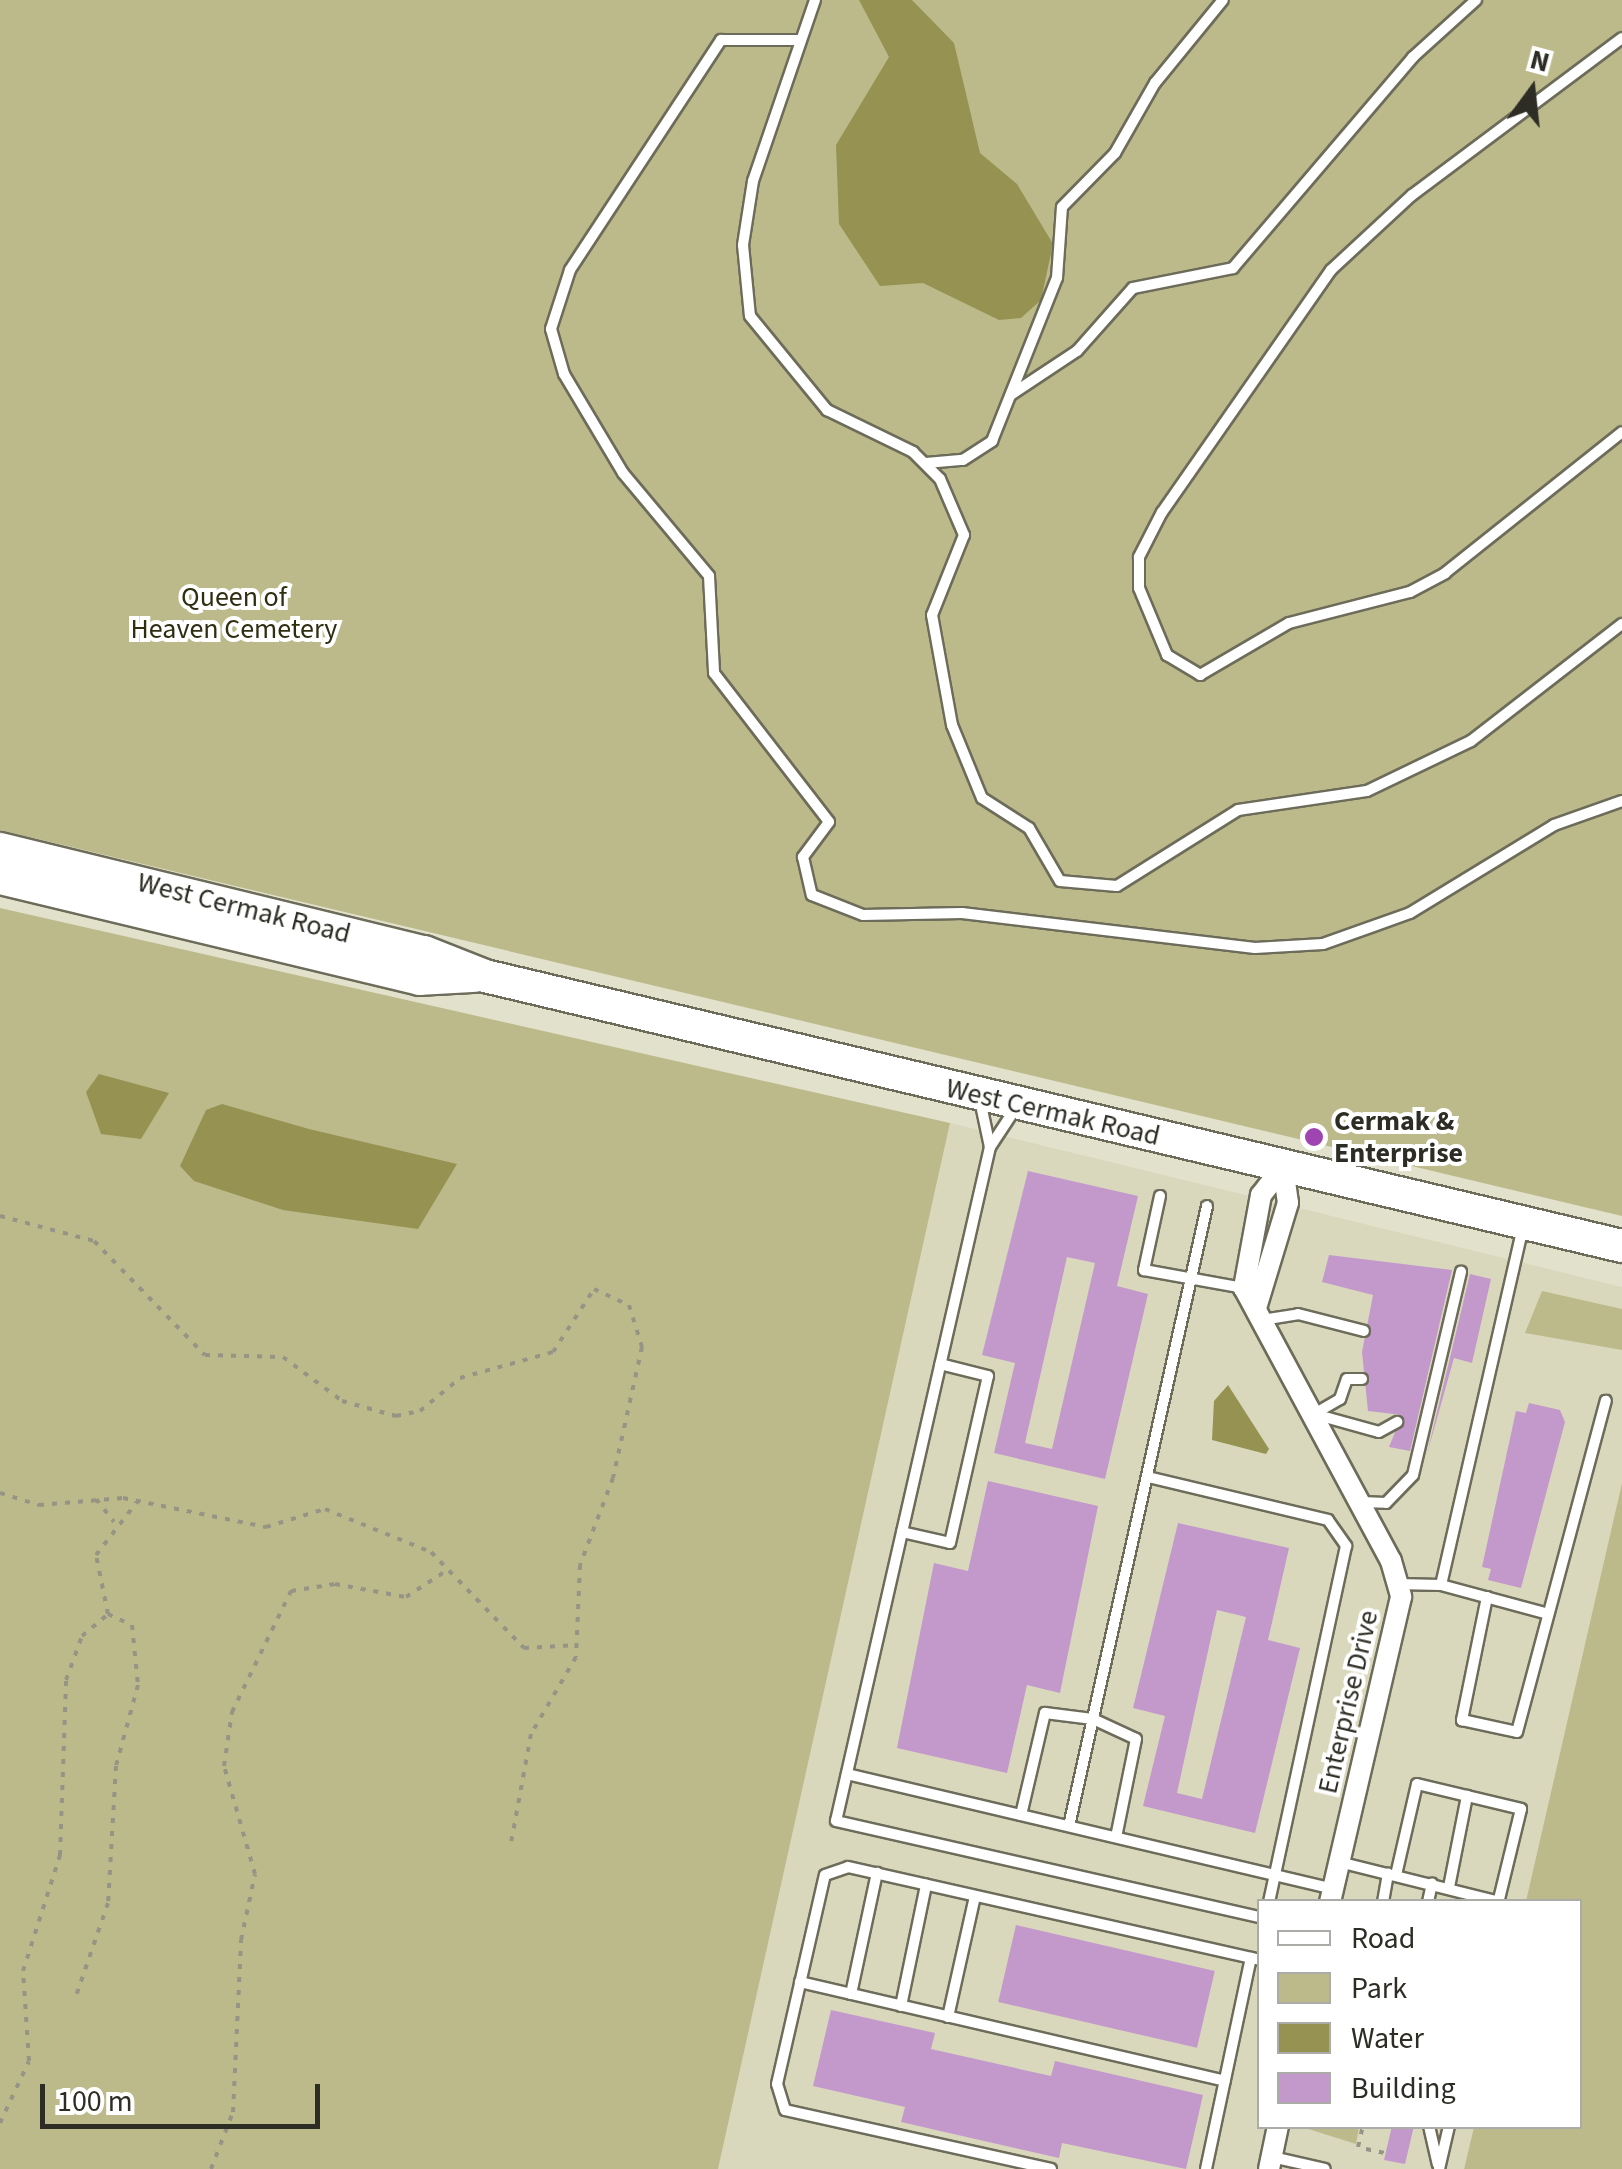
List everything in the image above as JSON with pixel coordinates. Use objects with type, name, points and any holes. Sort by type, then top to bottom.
[{"type":"main road","name":"West Cermak Road","points":[[0,849],[424,952],[484,976],[1622,1246]]},
{"type":"main road","name":"West Cermak Road","points":[[0,878],[420,979],[484,976]]},
{"type":"street","points":[[1244,1288],[1261,1196],[1284,1167]]},
{"type":"street","points":[[1259,1314],[1288,1203],[1284,1167]]},
{"type":"street","name":"Enterprise Drive","points":[[1244,1288],[1360,1502],[1397,1584],[1332,1895]]},
{"type":"street","points":[[1270,2163],[1277,2129]]},
{"type":"lane","points":[[815,0],[748,212],[750,316],[827,410],[926,463],[964,535],[932,615],[948,707],[976,788],[1029,828],[1049,870],[1086,890],[1134,880],[1238,810],[1351,796],[1446,754],[1622,624]]},
{"type":"lane","points":[[926,463],[978,453],[1012,394],[1057,278],[1062,206],[1115,153],[1155,83],[1223,0]]},
{"type":"lane","points":[[1012,394],[1078,351],[1133,288],[1233,268],[1413,57],[1476,0]]},
{"type":"lane","points":[[1622,38],[1412,194],[1330,270],[1162,512],[1139,557],[1138,588],[1167,655],[1200,675],[1289,623],[1426,584],[1622,432]]},
{"type":"lane","points":[[800,40],[721,40],[570,270],[551,329],[564,374],[613,457],[709,576],[714,673],[829,822],[802,856],[812,894],[863,915],[962,913],[1255,948],[1323,944],[1410,914],[1572,816],[1622,801]]},
{"type":"lane","points":[[978,1094],[990,1147]]},
{"type":"lane","points":[[1018,1104],[990,1147],[836,1822],[1257,1916]]},
{"type":"lane","points":[[1160,1196],[1144,1270],[1190,1282],[1244,1288]]},
{"type":"lane","points":[[1068,1826],[1207,1206]]},
{"type":"lane","points":[[1441,1584],[1523,1223]]},
{"type":"lane","points":[[1360,1502],[1386,1503],[1413,1475],[1462,1272]]},
{"type":"lane","points":[[1259,1314],[1298,1314],[1364,1330]]},
{"type":"lane","points":[[902,1532],[950,1544],[988,1376],[940,1364]]},
{"type":"lane","points":[[1313,1414],[1340,1400],[1347,1378],[1362,1380]]},
{"type":"lane","points":[[1487,1597],[1462,1720],[1517,1732],[1545,1613],[1560,1596],[1606,1401]]},
{"type":"lane","points":[[1313,1414],[1379,1432],[1397,1422]]},
{"type":"lane","points":[[1148,1477],[1328,1520],[1344,1537],[1270,1899]]},
{"type":"lane","points":[[1397,1584],[1441,1584],[1545,1613]]},
{"type":"lane","points":[[1022,1815],[1045,1714],[1093,1719],[1136,1739],[1116,1837]]},
{"type":"lane","points":[[847,1774],[1275,1874],[1332,1895]]},
{"type":"lane","points":[[1384,1899],[1417,1784],[1521,1808],[1499,1899]]},
{"type":"lane","points":[[1449,1887],[1467,1796]]},
{"type":"lane","points":[[1339,1862],[1495,1899]]},
{"type":"lane","points":[[1051,2169],[785,2110],[777,2084],[825,1876],[848,1867],[1255,1959],[1206,2169]]},
{"type":"lane","points":[[851,1994],[878,1874]]},
{"type":"lane","points":[[902,2006],[926,1884]]},
{"type":"lane","points":[[1429,1899],[1432,1884]]},
{"type":"lane","points":[[948,2016],[974,1896]]},
{"type":"lane","points":[[800,1982],[1225,2081]]},
{"type":"lane","points":[[1430,2129],[1439,2168]]},
{"type":"lane","points":[[1439,2168],[1448,2129]]},
{"type":"lane","points":[[1270,2163],[1325,2169]]},
{"type":"path","points":[[0,1216],[94,1240],[205,1355],[283,1356],[342,1401],[396,1416],[420,1412],[460,1378],[553,1352],[588,1295],[617,1294],[638,1318],[642,1347],[613,1478],[580,1566],[578,1645],[567,1686],[531,1734],[511,1843]]},
{"type":"path","points":[[0,1493],[40,1505],[93,1498],[229,1512],[266,1527],[325,1508],[431,1552],[524,1648],[578,1645]]},
{"type":"path","points":[[93,1498],[114,1522]]},
{"type":"path","points":[[76,1996],[108,1904],[116,1766],[138,1685],[132,1625],[108,1614],[94,1565],[114,1522],[137,1501]]},
{"type":"path","points":[[210,2169],[233,2112],[240,1940],[255,1874],[229,1789],[226,1728],[291,1591],[335,1584],[406,1597],[449,1570]]},
{"type":"path","points":[[0,2123],[30,2062],[24,1971],[60,1856],[66,1680],[82,1636],[108,1614]]},
{"type":"path","points":[[1358,2147],[1362,2129]]},
{"type":"path","points":[[1366,2148],[1386,2154]]},
{"type":"shaded area","points":[[950,1123],[1622,1287],[1622,1483],[1526,1899],[1257,1899],[1257,2129],[1474,2129],[1464,2169],[718,2169]]},
{"type":"green space","name":"Queen of Heaven Cemetery","points":[[0,0],[1622,0],[1622,1216],[0,830]]},
{"type":"green space","points":[[0,908],[950,1123],[718,2169],[0,2169]]},
{"type":"green space","points":[[1542,1291],[1622,1309],[1622,1350],[1525,1333]]},
{"type":"green space","points":[[1622,1483],[1622,2169],[1464,2169],[1474,2129],[1582,2129],[1582,1899],[1526,1899]]},
{"type":"green space","points":[[1308,2129],[1359,2129],[1356,2144]]},
{"type":"water","points":[[859,0],[912,0],[954,43],[980,153],[1017,184],[1053,244],[1041,300],[1021,318],[999,320],[923,283],[880,286],[839,224],[836,145],[889,57]]},
{"type":"water","points":[[99,1074],[169,1093],[141,1139],[101,1134],[86,1092]]},
{"type":"water","points":[[222,1104],[457,1164],[418,1229],[283,1210],[194,1181],[180,1166],[206,1110]]},
{"type":"water","points":[[1228,1385],[1269,1449],[1266,1454],[1212,1440],[1214,1401]]},
{"type":"building","points":[[1028,1171],[1138,1196],[1117,1286],[1148,1294],[1105,1479],[994,1453],[1015,1363],[982,1355]],"holes":[[[1067,1257],[1095,1263],[1052,1449],[1025,1443]]]},
{"type":"building","points":[[1329,1255],[1452,1270],[1410,1451],[1389,1447],[1402,1415],[1368,1411],[1362,1352],[1373,1295],[1322,1282]]},
{"type":"building","points":[[1470,1274],[1491,1279],[1472,1363],[1454,1358],[1427,1454]]},
{"type":"building","points":[[1529,1403],[1560,1410],[1565,1422],[1521,1588],[1488,1580],[1491,1569],[1482,1567],[1516,1411],[1526,1413]]},
{"type":"building","points":[[988,1481],[1098,1506],[1060,1693],[1027,1685],[1007,1773],[897,1748],[934,1563],[968,1571]]},
{"type":"building","points":[[1178,1523],[1289,1548],[1268,1640],[1300,1648],[1255,1833],[1143,1806],[1165,1716],[1133,1708]],"holes":[[[1217,1610],[1246,1617],[1202,1799],[1177,1793]]]},
{"type":"building","points":[[1016,1925],[1215,1971],[1197,2048],[998,2002]]},
{"type":"building","points":[[831,2010],[935,2033],[931,2049],[1051,2076],[1055,2061],[1203,2095],[1186,2169],[1062,2143],[1059,2158],[901,2122],[905,2107],[813,2086]]},
{"type":"building","points":[[1391,2129],[1413,2129],[1405,2164],[1384,2160]]},
{"type":"place","name":"Cermak & Enterprise","points":[[1314,1137]]}]
